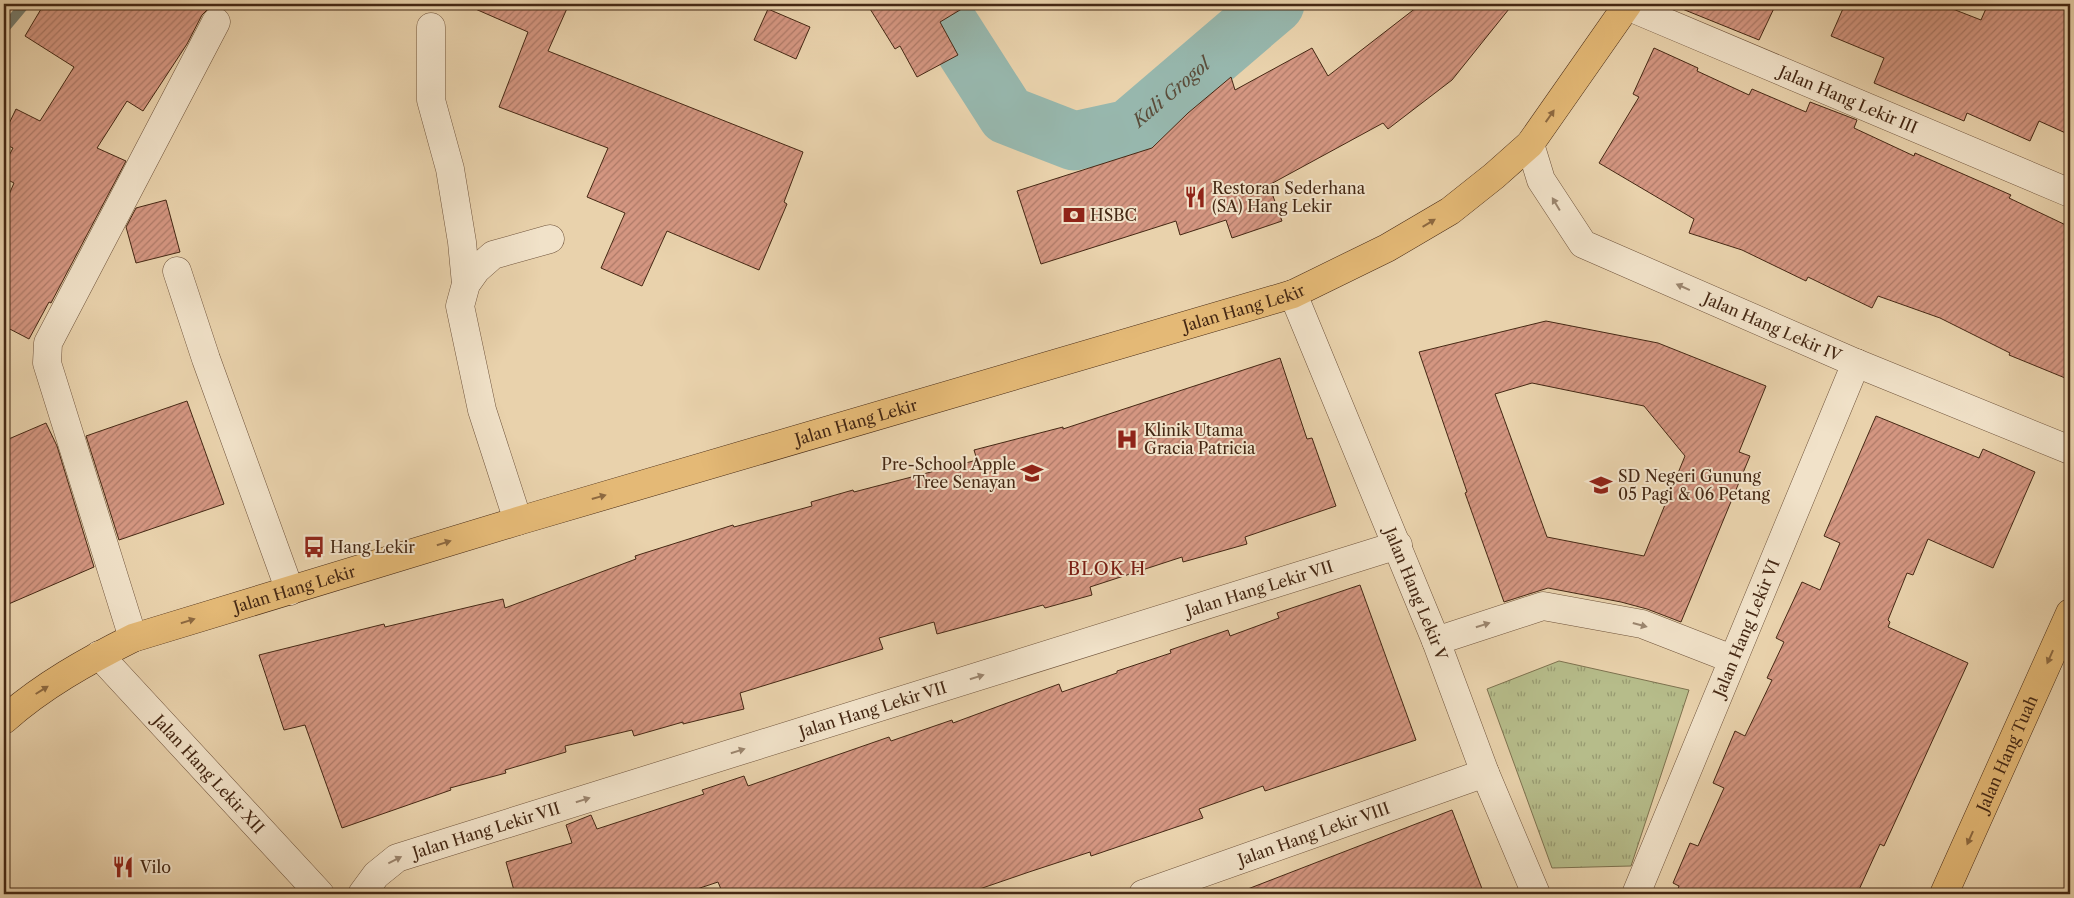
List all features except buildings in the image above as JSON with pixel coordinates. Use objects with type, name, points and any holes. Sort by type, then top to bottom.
[{"type":"main road","name":"Jalan Hang Lekir","points":[[4,720],[28,698],[99,655],[133,638],[518,520],[1293,294],[1387,248],[1450,211],[1530,144],[1627,5]]},
{"type":"main road","name":"Jalan Hang Tuah","points":[[1944,894],[2070,613]]},
{"type":"street","name":"Jalan Hang Lekir III","points":[[1627,5],[2070,193]]},
{"type":"street","points":[[133,638],[47,363],[48,343],[216,22]]},
{"type":"street","points":[[431,27],[431,100],[450,170],[462,242],[466,284]]},
{"type":"street","name":"Jalan Hang Lekir IV","points":[[1530,144],[1541,180],[1583,244],[1856,363],[2070,450]]},
{"type":"street","points":[[518,520],[482,410],[460,306],[466,284],[476,270],[493,255],[550,239]]},
{"type":"street","points":[[177,271],[206,359],[290,591]]},
{"type":"street","name":"Jalan Hang Lekir V","points":[[1293,294],[1398,545],[1485,773],[1536,894]]},
{"type":"street","name":"Jalan Hang Lekir VI","points":[[1636,894],[1856,363]]},
{"type":"street","name":"Jalan Hang Lekir VII","points":[[362,894],[376,874],[397,858],[1398,545]]},
{"type":"street","points":[[1436,641],[1543,606],[1642,624],[1732,659]]},
{"type":"street","name":"Jalan Hang Lekir XII","points":[[99,655],[320,894]]},
{"type":"street","name":"Jalan Hang Lekir VIII","points":[[1144,894],[1485,773]]},
{"type":"green space","points":[[1559,661],[1689,690],[1631,866],[1552,868],[1487,689]]},
{"type":"waterway","points":[[4,29],[25,4]]},
{"type":"waterway","name":"Kali Grogol","points":[[936,4],[1007,115],[1074,141],[1129,129],[1275,4]]},
{"type":"place","name":"Restoran Sederhana (SA) Hang Lekir","points":[[1195,197]]},
{"type":"place","name":"HSBC","points":[[1074,215]]},
{"type":"place","name":"Klinik Utama Gracia Patricia","points":[[1127,439]]},
{"type":"place","name":"Pre-School Apple Tree Senayan","points":[[1032,473]]},
{"type":"place","name":"SD Negeri Gunung 05 Pagi & 06 Petang","points":[[1601,485]]},
{"type":"place","name":"Hang Lekir","points":[[314,547]]},
{"type":"place","name":"Vilo","points":[[123,867]]},
{"type":"district","name":"BLOK H","points":[[1107,569]]}]
